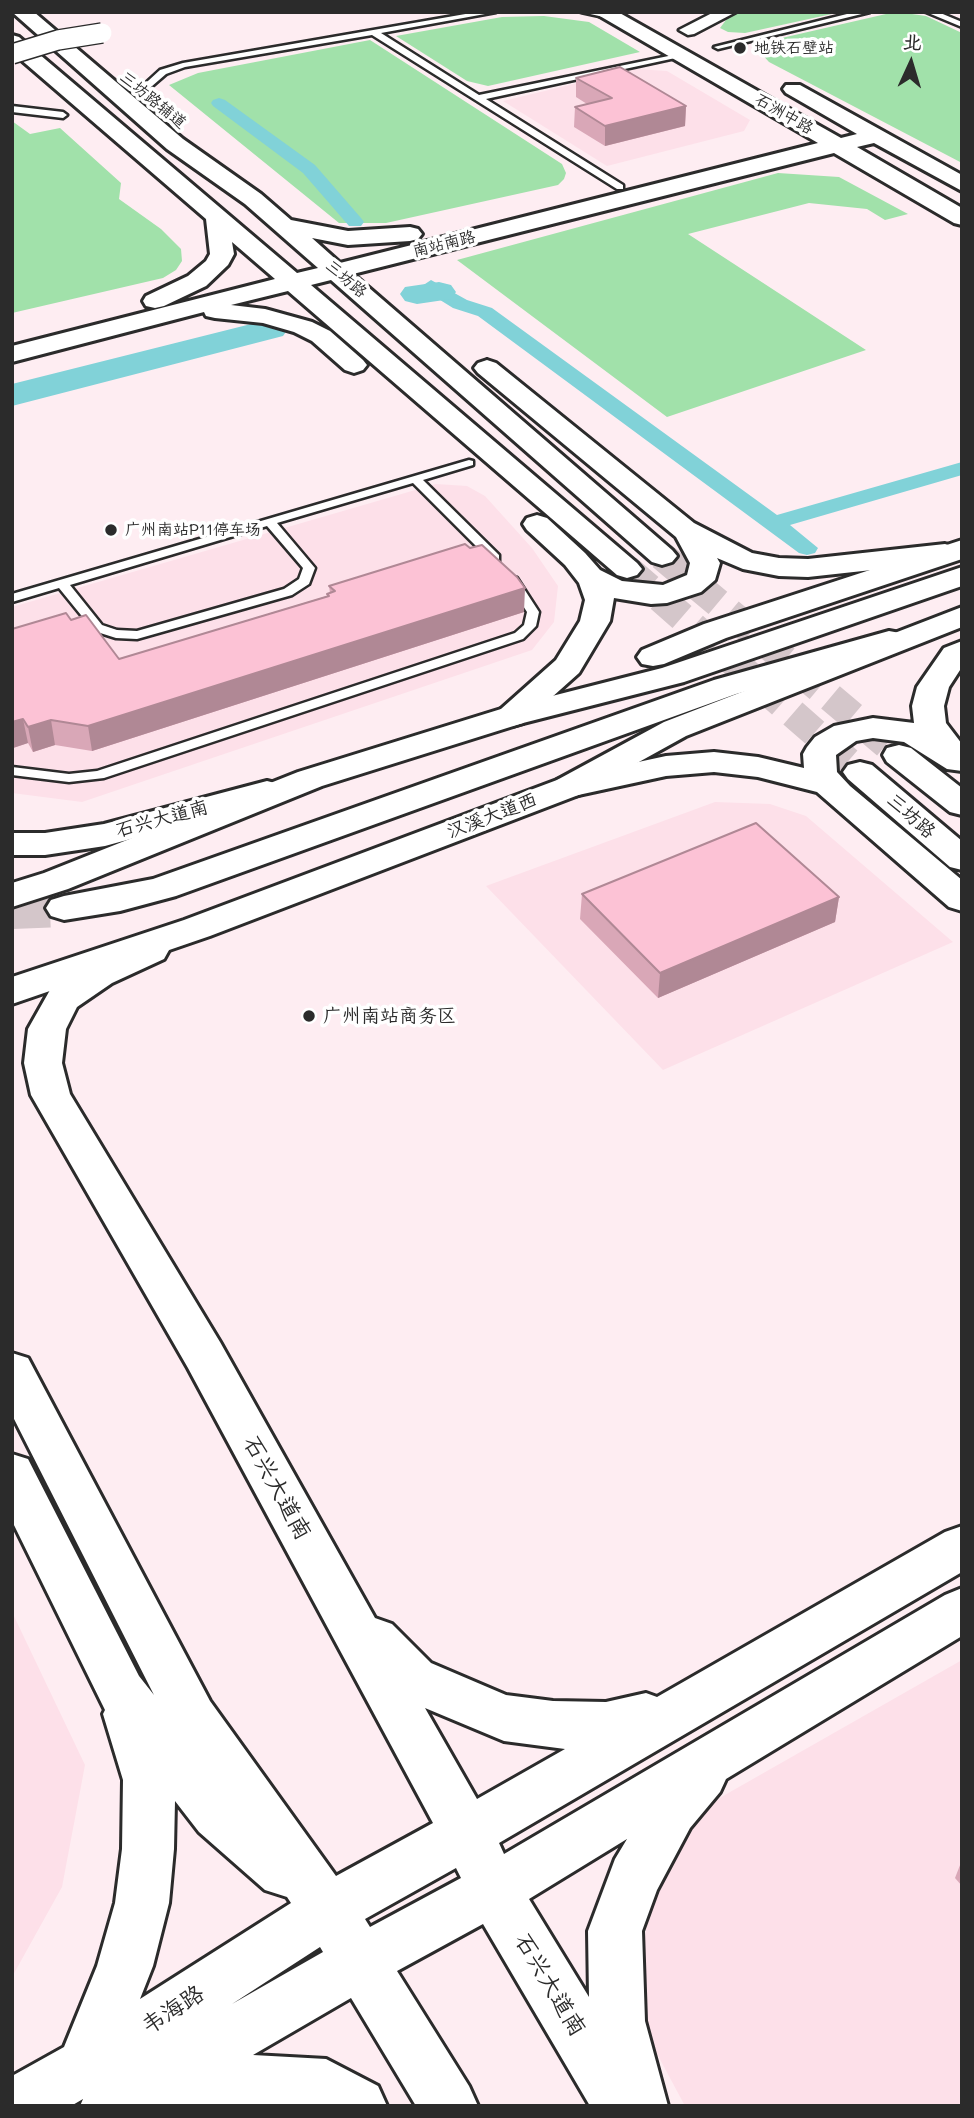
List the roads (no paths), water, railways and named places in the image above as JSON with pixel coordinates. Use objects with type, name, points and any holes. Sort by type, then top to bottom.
[{"type":"main road","name":"三坊路","points":[[22,12],[175,144],[253,199],[331,266],[388,290],[662,556]]},
{"type":"main road","name":"三坊路辅道","points":[[43,12],[201,139],[253,199]]},
{"type":"main road","name":"石洲中路","points":[[608,15],[962,218]]},
{"type":"main road","points":[[666,18],[748,64]]},
{"type":"main road","name":"三坊路","points":[[12,41],[627,569]]},
{"type":"main road","points":[[22,78],[63,115],[131,167],[213,214],[222,254],[216,265],[197,281],[148,312]]},
{"type":"main road","name":"石洲中路","points":[[780,81],[962,184]]},
{"type":"main road","points":[[739,163],[766,140],[776,126],[776,117],[769,105]]},
{"type":"main road","name":"南站南路","points":[[12,354],[148,312],[869,131]]},
{"type":"main road","points":[[739,163],[821,165],[898,182]]},
{"type":"main road","name":"南站南路","points":[[450,236],[620,187],[739,163]]},
{"type":"main road","points":[[283,226],[348,238],[450,236]]},
{"type":"main road","points":[[450,236],[411,263],[388,290],[688,531],[743,560],[779,567],[808,568],[956,559]]},
{"type":"main road","points":[[328,310],[355,365]]},
{"type":"main road","points":[[148,312],[209,311],[265,316],[303,327],[321,337],[469,463],[575,559],[589,576],[600,600],[595,621],[568,666],[512,716]]},
{"type":"main road","name":"南站南路","points":[[12,337],[148,312]]},
{"type":"main road","points":[[589,576],[614,589],[651,595],[667,594],[690,586],[700,580],[705,563],[688,531]]},
{"type":"main road","points":[[12,895],[56,881],[310,779],[512,716],[673,675],[956,559]]},
{"type":"main road","name":"汉溪大道西","points":[[12,991],[197,928],[569,787],[676,729],[962,616]]},
{"type":"main road","points":[[64,908],[120,899],[163,888],[724,687],[924,631]]},
{"type":"main road","points":[[569,787],[962,643]]},
{"type":"main road","points":[[960,764],[930,724],[928,706],[938,680],[955,655],[962,650]]},
{"type":"main road","points":[[960,764],[913,733],[873,729],[846,733],[827,744],[819,754],[821,774],[848,781],[962,899]]},
{"type":"main road","name":"三坊路","points":[[899,754],[962,805]]},
{"type":"main road","points":[[569,787],[666,766],[714,762],[792,774],[830,785],[848,781]]},
{"type":"main road","name":"石兴大道南","points":[[12,844],[45,844],[105,835],[310,779]]},
{"type":"main road","name":"三坊路","points":[[848,781],[962,859]]},
{"type":"main road","name":"石兴大道南","points":[[197,928],[99,974],[63,999],[47,1029],[43,1063],[51,1095],[135,1234],[342,1606],[467,1833],[493,1890],[622,2106]]},
{"type":"main road","points":[[12,1371],[192,1718],[328,1910],[449,2106]]},
{"type":"main road","points":[[12,1472],[121,1692],[149,1780],[144,1889],[96,2087]]},
{"type":"main road","name":"韦海路","points":[[96,2087],[328,1910],[467,1833],[962,1547]]},
{"type":"main road","points":[[342,1606],[413,1679],[504,1718],[553,1725],[606,1726],[685,1706]]},
{"type":"main road","name":"韦海路","points":[[15,2106],[96,2087],[359,1962],[493,1890],[962,1610]]},
{"type":"main road","points":[[121,1692],[217,1814],[328,1910]]},
{"type":"main road","points":[[639,2106],[617,2021],[615,1931],[634,1878],[672,1810],[722,1751]]},
{"type":"main road","points":[[125,2106],[219,2086],[267,2082],[326,2088],[358,2106]]},
{"type":"street","points":[[688,30],[728,12]]},
{"type":"street","points":[[12,34],[32,29],[83,26],[95,34],[58,40],[12,54]]},
{"type":"lane","points":[[141,91],[163,72],[183,65],[492,12]]},
{"type":"lane","points":[[585,12],[608,15]]},
{"type":"lane","points":[[718,47],[866,12]]},
{"type":"lane","points":[[930,12],[962,26]]},
{"type":"lane","points":[[373,32],[620,187]]},
{"type":"lane","points":[[478,98],[680,55]]},
{"type":"lane","points":[[12,109],[63,115]]},
{"type":"lane","points":[[12,598],[469,463]]},
{"type":"lane","points":[[12,771],[69,778],[99,775],[519,636],[530,626],[533,612],[503,566],[415,479]]},
{"type":"lane","points":[[62,583],[98,628],[116,634],[137,635],[288,592],[305,581],[309,568],[270,522]]},
{"type":"waterway","points":[[219,103],[309,169],[355,222]]},
{"type":"waterway","points":[[431,286],[460,304],[485,312],[807,548]]},
{"type":"waterway","points":[[417,294],[439,292]]},
{"type":"waterway","points":[[12,395],[271,329]]},
{"type":"waterway","points":[[774,523],[962,468]]},
{"type":"tunnel","points":[[662,556],[899,755]]},
{"type":"tunnel","points":[[627,569],[860,772]]},
{"type":"tunnel","points":[[12,910],[64,908]]},
{"type":"place","name":"地铁石壁站","points":[[740,48]]},
{"type":"place","name":"广州南站P11停车场","points":[[111,530]]},
{"type":"place","name":"广州南站商务区","points":[[309,1016]]}]
